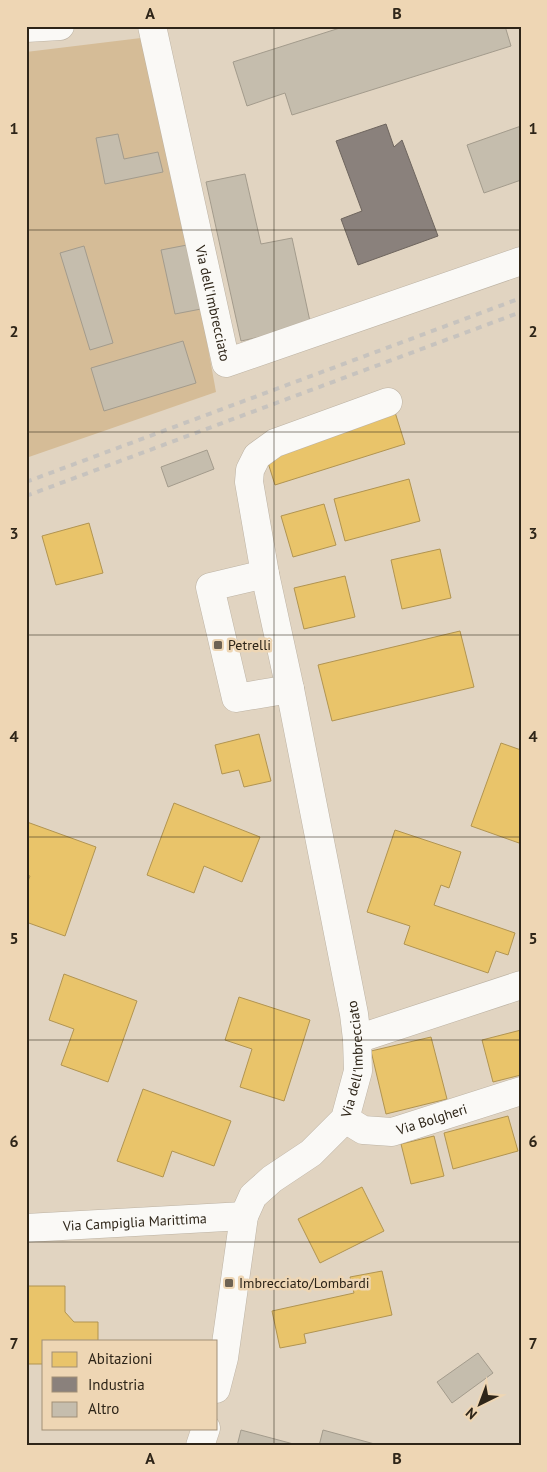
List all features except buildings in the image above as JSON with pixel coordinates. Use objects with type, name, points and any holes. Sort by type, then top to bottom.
[{"type":"main road","points":[[26,28],[60,26]]},
{"type":"main road","name":"Via dell'Imbrecciato","points":[[152,26],[226,363],[521,261]]},
{"type":"main road","name":"Via dell'Imbrecciato","points":[[218,1381],[224,1358],[244,1216],[253,1196],[311,1152],[345,1119],[358,1071],[354,1014],[290,689],[265,574],[249,482],[250,470],[257,456],[275,443],[388,402]]},
{"type":"main road","points":[[265,574],[210,587],[236,698],[290,689]]},
{"type":"main road","points":[[357,1039],[521,986]]},
{"type":"main road","name":"Via Bolgheri","points":[[345,1119],[363,1130],[392,1132],[521,1091]]},
{"type":"main road","name":"Via Campiglia Marittima","points":[[26,1228],[244,1216]]},
{"type":"main road","points":[[200,1446],[205,1430]]},
{"type":"shaded area","points":[[141,38],[180,194],[216,392],[26,458],[26,52]]},
{"type":"railway","points":[[26,482],[521,298]]},
{"type":"railway","points":[[26,496],[521,312]]},
{"type":"place","name":"Petrelli","points":[[218,645]]},
{"type":"place","name":"Imbrecciato/Lombardi","points":[[229,1283]]}]
